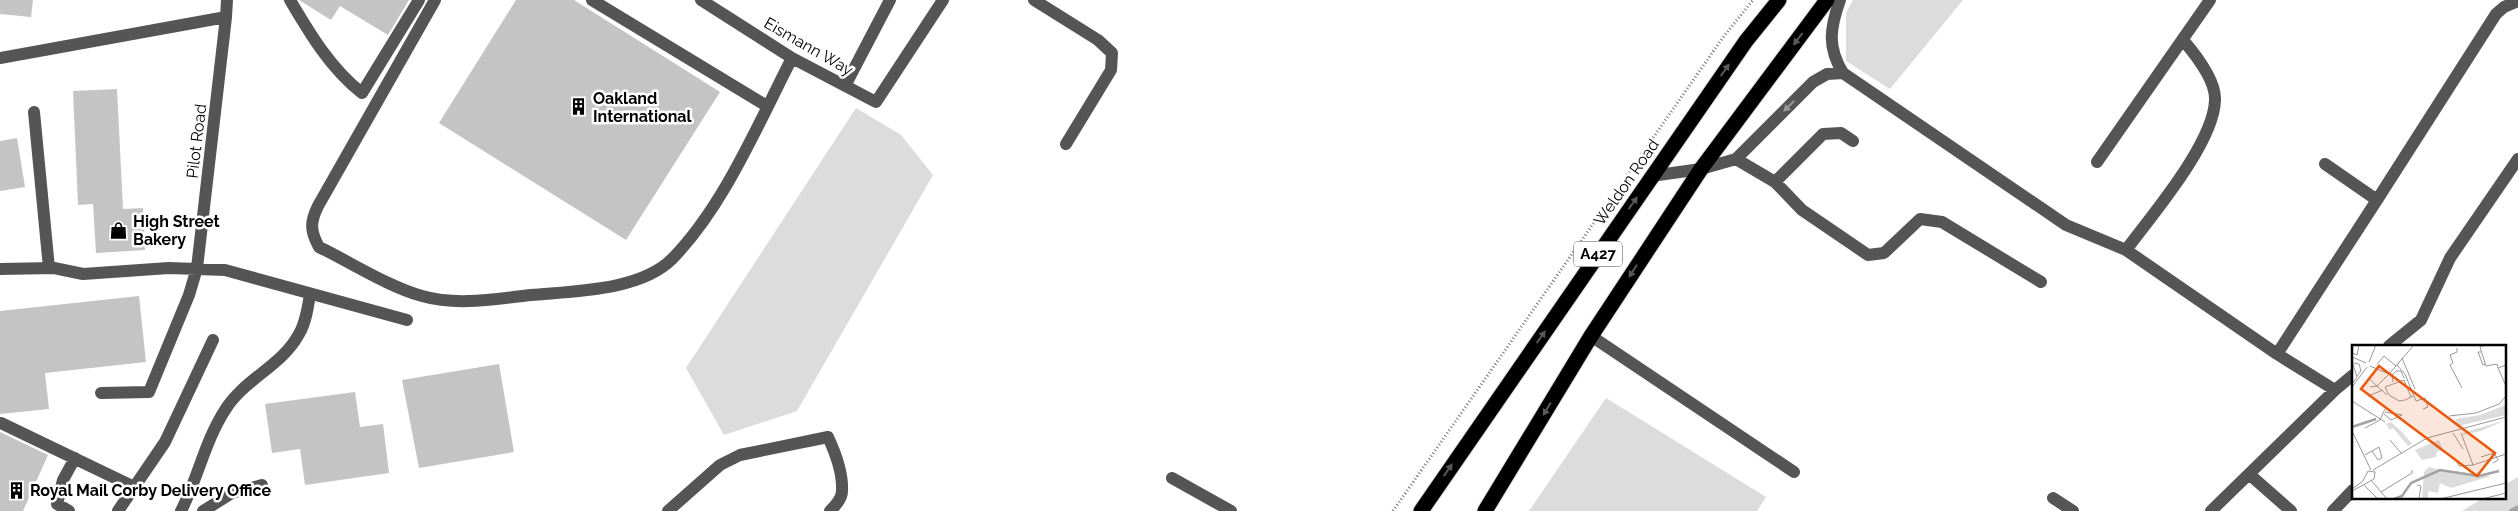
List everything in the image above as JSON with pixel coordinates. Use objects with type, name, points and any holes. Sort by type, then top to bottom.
[{"type":"highway","name":"Weldon Road","points":[[1421,511],[1746,41],[1779,0]]},
{"type":"highway","name":"A427","points":[[1486,511],[1591,336],[1701,168],[1827,0]]},
{"type":"street","name":"Pilot Road","points":[[101,393],[149,392],[189,295],[197,268],[227,0]]},
{"type":"street","points":[[290,0],[307,29],[344,79],[362,94],[419,0]]},
{"type":"street","points":[[436,0],[318,206],[312,218],[311,226],[312,235],[319,247],[423,297],[443,300],[484,301],[601,288],[640,278],[657,270],[672,259],[717,201],[792,58]]},
{"type":"street","points":[[592,0],[767,106]]},
{"type":"street","name":"Eismann Way","points":[[701,0],[792,58],[876,102],[943,0]]},
{"type":"street","points":[[845,86],[890,0]]},
{"type":"street","points":[[1034,0],[1098,40],[1112,53],[1111,70],[1066,144]]},
{"type":"street","points":[[1840,0],[1832,23],[1833,57],[1843,73],[2066,225],[2126,250],[2277,354],[2335,390]]},
{"type":"street","points":[[2097,162],[2210,0]]},
{"type":"street","points":[[2277,354],[2496,14],[2504,7],[2518,1]]},
{"type":"street","points":[[0,58],[226,17]]},
{"type":"street","points":[[2126,250],[2179,178],[2208,131],[2216,99],[2202,62],[2183,40]]},
{"type":"street","points":[[1652,176],[1701,168],[1736,159],[1813,82],[1827,74],[1843,73]]},
{"type":"street","points":[[34,112],[49,268]]},
{"type":"street","points":[[1775,182],[1823,134],[1842,132],[1853,141]]},
{"type":"street","points":[[1736,159],[1775,182],[1802,210],[1868,255],[1884,253],[1920,219],[1942,222],[2041,282]]},
{"type":"street","points":[[2390,345],[2421,320],[2450,258],[2518,159]]},
{"type":"street","points":[[2325,164],[2377,200]]},
{"type":"street","points":[[0,269],[49,268],[83,274],[169,268],[225,270],[407,320]]},
{"type":"street","points":[[181,511],[194,487],[204,453],[225,410],[238,391],[289,349],[300,333],[310,294]]},
{"type":"street","points":[[1591,336],[1794,472]]},
{"type":"street","points":[[118,511],[165,442],[212,340]]},
{"type":"street","points":[[2211,511],[2335,390],[2352,376]]},
{"type":"street","points":[[1,423],[134,487]]},
{"type":"street","points":[[668,511],[720,465],[740,455],[828,437],[835,452],[842,492],[838,502],[830,511]]},
{"type":"street","points":[[69,511],[56,508],[63,480],[74,458]]},
{"type":"street","points":[[2249,474],[2291,511]]},
{"type":"street","points":[[1172,478],[1231,511]]},
{"type":"street","points":[[203,511],[232,493],[262,485]]},
{"type":"street","points":[[2333,511],[2352,491]]},
{"type":"street","points":[[2053,498],[2072,511]]},
{"type":"path","points":[[1393,511],[1724,36],[1753,0]]},
{"type":"shaded area","points":[[1853,0],[1963,0],[1890,89],[1846,61],[1846,13]]},
{"type":"shaded area","points":[[856,108],[901,135],[933,175],[797,411],[724,435],[686,368]]},
{"type":"shaded area","points":[[1606,398],[1766,497],[1757,511],[1529,511]]},
{"type":"shaded area","points":[[2518,477],[2518,511],[2462,511],[2483,498],[2506,498],[2506,484]]},
{"type":"building","points":[[0,0],[33,0],[31,17],[0,14]]},
{"type":"building","points":[[299,0],[409,0],[388,35],[340,6],[331,20]]},
{"type":"building","name":"Oakland International","points":[[516,0],[574,0],[720,92],[626,240],[439,123]]},
{"type":"building","points":[[117,89],[123,209],[143,208],[145,250],[96,253],[93,204],[78,205],[73,91]]},
{"type":"building","points":[[17,138],[25,187],[0,191],[0,141]]},
{"type":"building","points":[[139,296],[146,362],[45,373],[49,409],[0,414],[0,311]]},
{"type":"building","points":[[499,364],[514,452],[419,468],[402,380]]},
{"type":"building","points":[[355,392],[360,427],[383,424],[389,473],[305,485],[300,449],[272,453],[265,404]]},
{"type":"building","name":"Royal Mail Corby Delivery Office","points":[[0,432],[48,455],[23,511],[0,511]]},
{"type":"waterway","points":[[2512,511],[2518,508]]},
{"type":"place","name":"Oakland International","points":[[579,107]]},
{"type":"place","name":"High Street Bakery","points":[[119,230]]},
{"type":"place","name":"Royal Mail Corby Delivery Office","points":[[16,490]]}]
